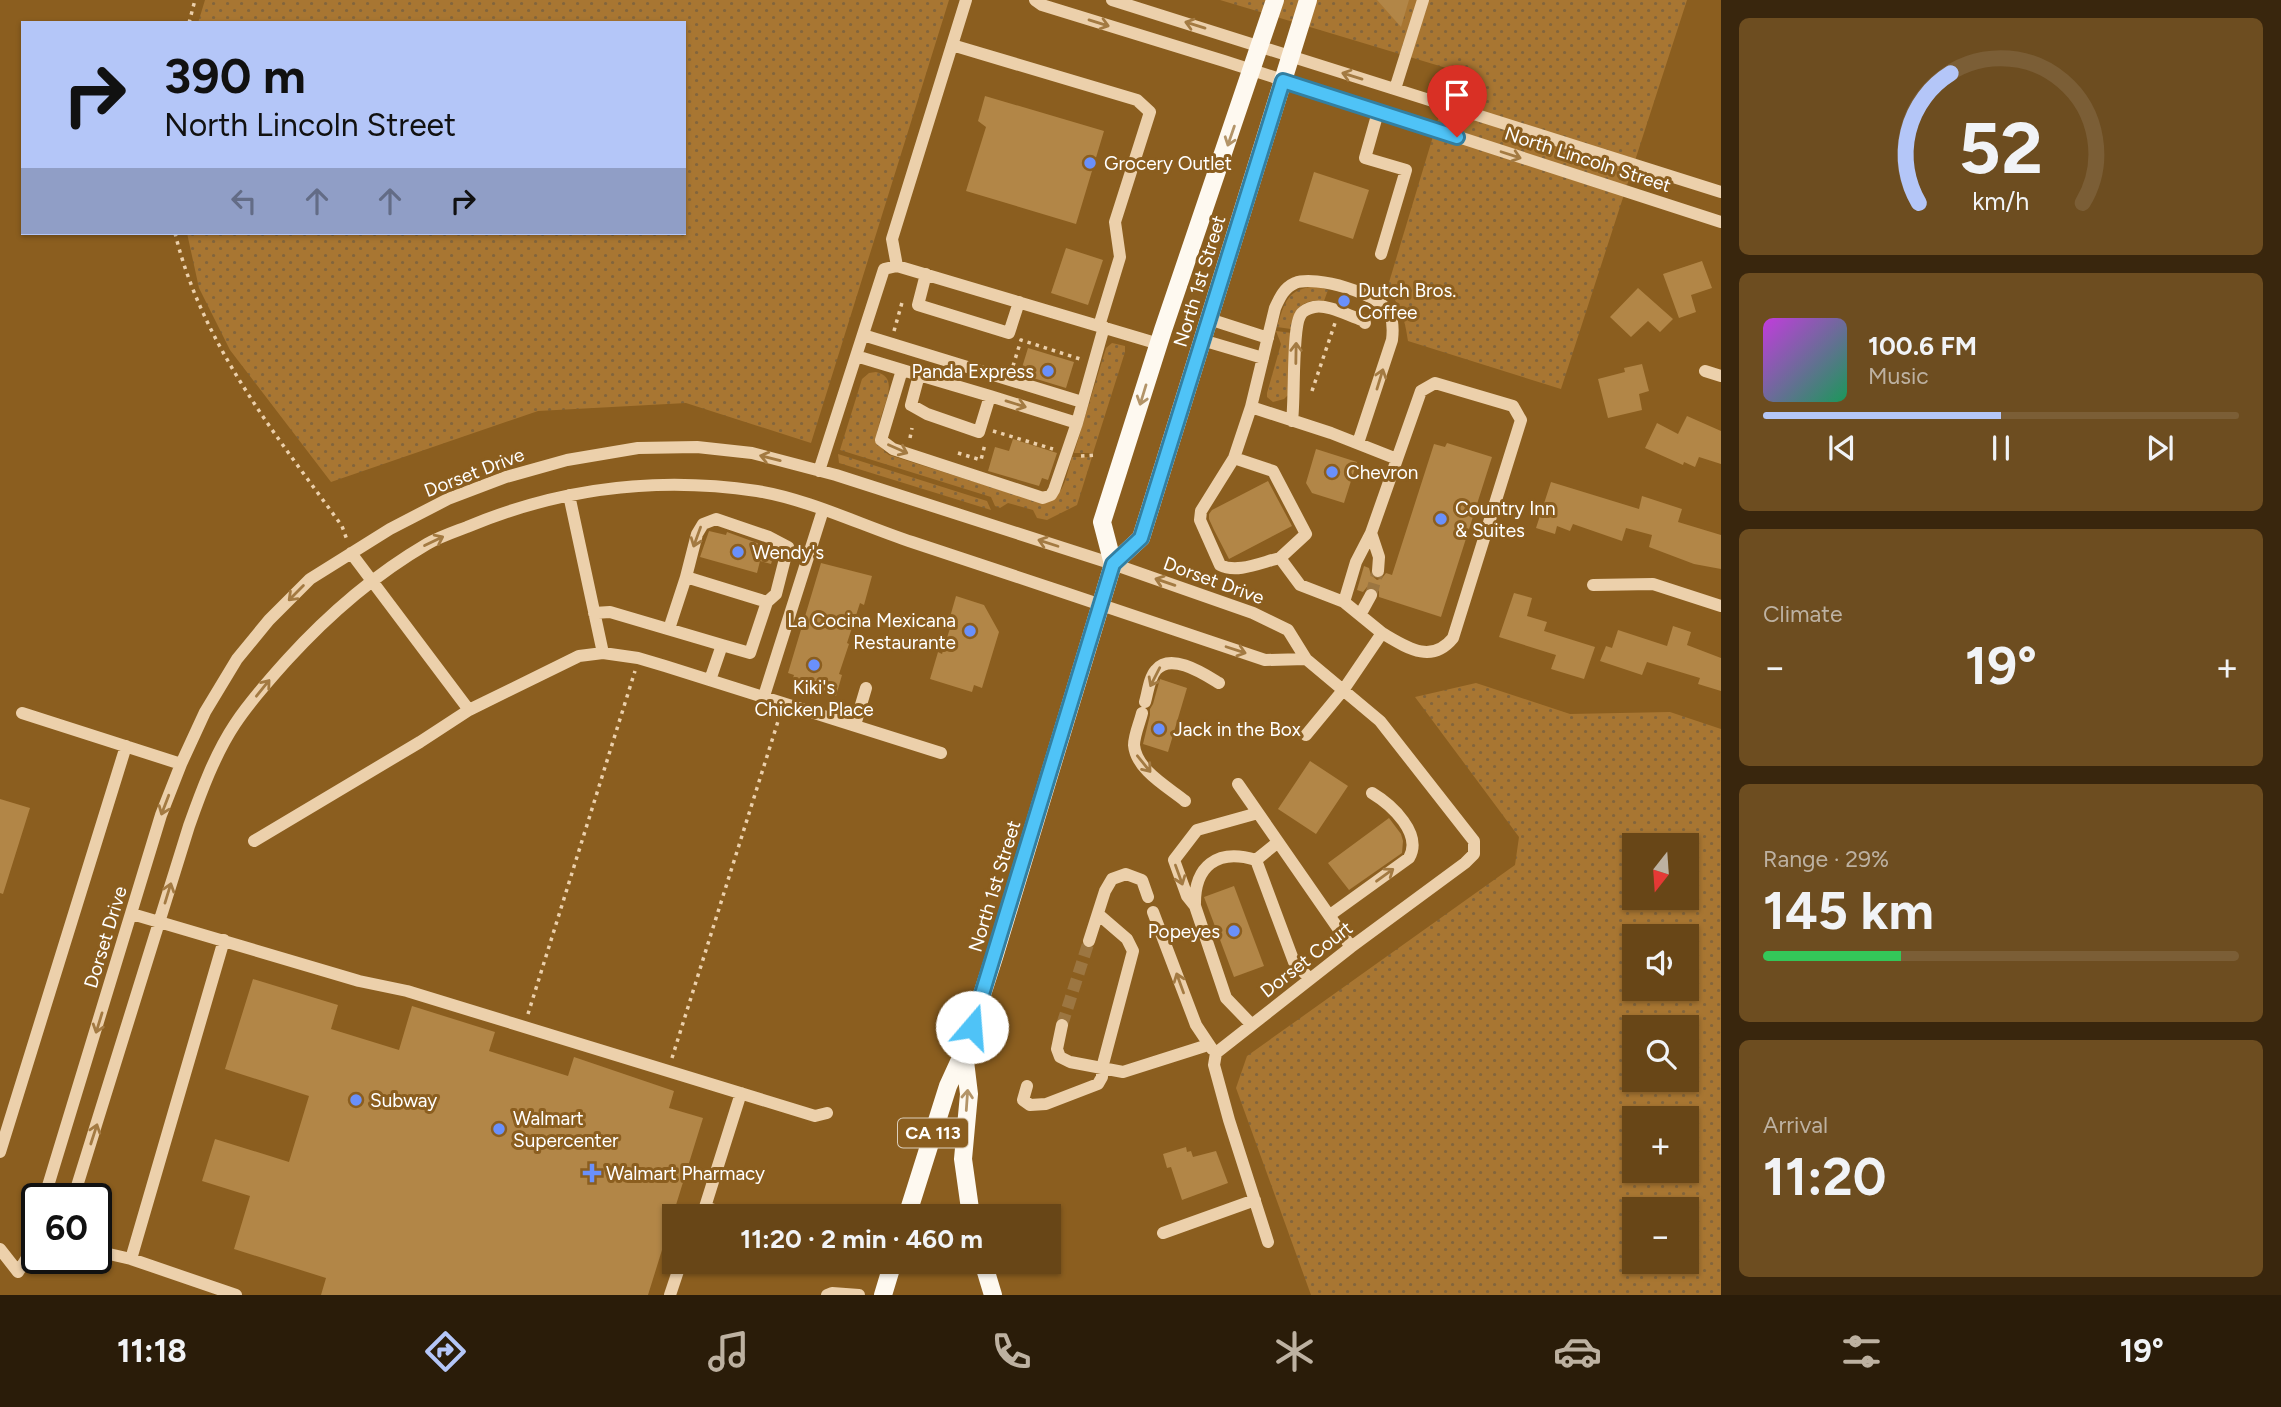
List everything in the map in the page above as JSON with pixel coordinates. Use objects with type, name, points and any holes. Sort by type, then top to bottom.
[{"type":"main road","name":"North 1st Street","points":[[1113,564],[1102,522],[1275,0]]},
{"type":"main road","name":"North 1st Street","points":[[911,1204],[948,1086],[964,1051],[1113,564],[1141,538],[1308,0]]},
{"type":"main road","name":"CA 113","points":[[964,1051],[969,1094],[963,1159],[969,1204]]},
{"type":"main road","points":[[883,1295],[889,1274]]},
{"type":"main road","points":[[987,1274],[993,1295]]},
{"type":"street","points":[[897,266],[892,239],[966,0]]},
{"type":"street","name":"North Lincoln Street","points":[[1035,0],[1042,5],[1721,222]]},
{"type":"street","name":"North Lincoln Street","points":[[1112,0],[1721,192]]},
{"type":"street","points":[[1395,89],[1423,0]]},
{"type":"street","points":[[902,370],[881,440],[893,449],[1044,498],[1051,495],[1077,423],[1121,257],[1115,222],[1150,112],[1137,100],[952,45]]},
{"type":"street","points":[[1378,112],[1365,158],[1406,170],[1381,254]]},
{"type":"street","points":[[819,471],[884,269],[897,266],[1159,344]]},
{"type":"street","points":[[926,274],[918,305],[1009,333],[1019,302]]},
{"type":"street","points":[[1234,457],[1273,471],[1306,534],[1280,558],[1236,569],[1220,565],[1200,520],[1201,511],[1234,457],[1251,407],[1275,308],[1281,295],[1297,282],[1311,280],[1326,282],[1372,298],[1390,314],[1392,341],[1358,443]]},
{"type":"street","points":[[1292,421],[1296,331],[1300,316],[1305,310],[1325,308],[1365,323]]},
{"type":"street","points":[[1209,319],[1268,338]]},
{"type":"street","points":[[863,335],[1082,402]]},
{"type":"street","points":[[1202,340],[1263,358]]},
{"type":"street","points":[[856,356],[1077,423]]},
{"type":"street","points":[[1705,371],[1721,376]]},
{"type":"street","points":[[919,375],[911,405],[927,414],[985,434],[990,396]]},
{"type":"street","points":[[1280,558],[1300,585],[1344,601],[1382,633],[1413,650],[1431,652],[1446,647],[1453,638],[1521,420],[1513,406],[1435,383],[1421,391],[1371,533],[1356,562],[1344,601]]},
{"type":"street","points":[[1251,407],[1397,459]]},
{"type":"street","name":"Dorset Drive","points":[[49,1183],[161,815],[205,712],[237,659],[269,620],[310,579],[351,553],[448,499],[506,477],[568,460],[638,448],[697,447],[752,453],[819,471],[1113,564],[1253,613],[1288,630],[1306,659],[1380,721],[1474,841],[1474,854]]},
{"type":"street","points":[[78,1183],[202,790],[234,725],[310,634],[342,604],[428,543],[510,509],[569,495],[630,486],[698,484],[761,492],[823,510],[1265,660],[1306,659]]},
{"type":"street","points":[[569,495],[603,653]]},
{"type":"street","points":[[764,696],[823,510]]},
{"type":"street","points":[[594,613],[610,612],[750,653],[767,601],[776,594],[788,547],[769,537],[716,519],[703,524],[697,534],[669,629]]},
{"type":"street","points":[[1371,533],[1379,557],[1378,571]]},
{"type":"street","points":[[351,553],[469,710]]},
{"type":"street","points":[[686,576],[767,601]]},
{"type":"street","points":[[1593,585],[1653,584],[1721,606]]},
{"type":"street","points":[[1360,615],[1371,595]]},
{"type":"street","points":[[1306,734],[1344,689],[1382,633]]},
{"type":"street","points":[[710,680],[722,645]]},
{"type":"street","points":[[254,841],[469,710],[579,656],[603,653],[638,658],[941,753]]},
{"type":"street","points":[[1185,801],[1143,767],[1137,756],[1134,743],[1144,707],[1155,671],[1161,665],[1177,663],[1205,674],[1219,683]]},
{"type":"street","points":[[855,725],[866,688]]},
{"type":"street","points":[[22,713],[181,764]]},
{"type":"street","points":[[0,1152],[126,746]]},
{"type":"street","points":[[1238,784],[1351,947]]},
{"type":"street","points":[[1329,915],[1409,858],[1413,850],[1412,836],[1388,803],[1372,793]]},
{"type":"street","points":[[1195,906],[1186,896],[1174,860],[1197,830],[1258,813]]},
{"type":"street","points":[[1256,860],[1279,842]]},
{"type":"street","points":[[1252,1025],[1226,998],[1195,906],[1195,888],[1206,868],[1218,860],[1236,854],[1256,860]]},
{"type":"street","name":"Dorset Court","points":[[1212,1049],[1252,1025],[1474,854]]},
{"type":"street","points":[[1256,860],[1294,962],[1310,979]]},
{"type":"street","points":[[1089,941],[1105,891],[1112,879],[1126,874],[1142,880],[1148,897]]},
{"type":"street","points":[[1153,912],[1196,1025],[1212,1049],[1228,1120],[1269,1242]]},
{"type":"street","points":[[132,914],[359,981],[407,991],[815,1116],[827,1113]]},
{"type":"street","points":[[1027,1086],[1023,1100],[1030,1105],[1046,1104],[1098,1084],[1102,1077],[1102,1068],[1133,951],[1127,939],[1098,914]]},
{"type":"street","points":[[131,1259],[224,940]]},
{"type":"street","points":[[1062,1025],[1057,1049],[1060,1058],[1123,1072],[1212,1049]]},
{"type":"street","points":[[704,1204],[741,1093]]},
{"type":"street","points":[[1163,1233],[1255,1200]]},
{"type":"street","points":[[0,1250],[18,1272],[21,1267]]},
{"type":"street","points":[[112,1255],[236,1295]]},
{"type":"street","points":[[670,1295],[677,1274]]},
{"type":"street","points":[[827,1295],[859,1295]]},
{"type":"path","points":[[190,21],[195,0]]},
{"type":"path","points":[[176,235],[182,259],[207,324],[252,402],[341,526],[351,553]]},
{"type":"path","points":[[904,297],[893,331],[906,335]]},
{"type":"path","points":[[1312,391],[1336,320],[1322,315],[1325,308]]},
{"type":"path","points":[[1013,369],[1021,340],[1080,358],[1077,369]]},
{"type":"path","points":[[957,453],[981,460],[985,434],[1054,449],[1062,418]]},
{"type":"path","points":[[912,428],[909,438],[921,442]]},
{"type":"path","points":[[1067,453],[1077,456],[1096,455]]},
{"type":"path","points":[[524,1028],[636,668]]},
{"type":"path","points":[[668,1071],[780,714]]},
{"type":"shaded area","points":[[205,0],[949,0],[811,443],[686,403],[538,411],[331,482],[230,350],[199,288],[187,235],[686,235],[686,21],[199,21]]},
{"type":"shaded area","points":[[1220,0],[1687,0],[1561,389],[1408,341],[1402,314],[1387,289],[1453,70]]},
{"type":"shaded area","points":[[1317,286],[1328,290],[1324,301],[1311,301],[1300,306],[1291,329],[1277,327],[1285,303],[1293,293]]},
{"type":"shaded area","points":[[1276,331],[1292,333],[1289,394],[1284,399],[1273,402],[1267,397],[1267,393],[1281,344]]},
{"type":"shaded area","points":[[1112,343],[1125,346],[1125,352],[1093,453],[1074,453],[1106,348]]},
{"type":"shaded area","points":[[876,372],[886,377],[889,386],[878,434],[880,445],[889,455],[1042,503],[1060,491],[1072,457],[1092,457],[1077,505],[1047,520],[1037,518],[1033,510],[1008,503],[1000,508],[995,506],[991,497],[840,450],[862,379],[869,373]]},
{"type":"shaded area","points":[[838,454],[987,501],[991,510],[839,463]]},
{"type":"shaded area","points":[[1476,683],[1570,714],[1670,712],[1721,729],[1721,1295],[1311,1295],[1236,1088],[1247,1056],[1515,865],[1519,837],[1415,697]]},
{"type":"building","points":[[1377,0],[1409,0],[1401,27]]},
{"type":"building","points":[[985,96],[1104,131],[1076,224],[966,191],[986,127],[978,121]]},
{"type":"building","points":[[1314,172],[1369,190],[1353,239],[1299,221]]},
{"type":"building","points":[[1066,248],[1103,260],[1088,305],[1051,293]]},
{"type":"building","points":[[1702,261],[1712,288],[1691,295],[1696,312],[1679,318],[1663,274]]},
{"type":"building","points":[[1638,288],[1673,319],[1660,332],[1648,321],[1631,337],[1610,317]]},
{"type":"building","points":[[1028,348],[1074,362],[1066,388],[1020,374]]},
{"type":"building","points":[[1642,364],[1649,391],[1639,394],[1642,410],[1608,418],[1598,379]]},
{"type":"building","points":[[1687,416],[1721,431],[1721,464],[1699,457],[1695,467],[1684,462],[1683,465],[1645,448],[1657,423],[1678,434]]},
{"type":"building","points":[[1013,439],[1057,453],[1048,480],[1042,478],[1039,486],[988,471],[995,447],[1009,451]]},
{"type":"building","name":"Country Inn & Suites","points":[[1447,443],[1492,457],[1441,617],[1379,597],[1379,591],[1375,587],[1367,587],[1363,592],[1357,590],[1364,566],[1369,568],[1371,575],[1377,580],[1386,573],[1392,575],[1434,444],[1445,447]]},
{"type":"building","name":"Chevron","points":[[1316,449],[1357,462],[1344,503],[1312,493],[1306,483]]},
{"type":"building","points":[[1268,481],[1292,526],[1229,559],[1209,514]]},
{"type":"building","points":[[1551,482],[1639,509],[1642,496],[1682,509],[1678,522],[1721,535],[1721,569],[1694,564],[1649,547],[1652,535],[1626,528],[1622,541],[1573,524],[1570,531],[1557,526],[1555,534],[1536,528]]},
{"type":"building","name":"Wendy's","points":[[709,531],[726,535],[727,532],[776,550],[771,564],[760,561],[757,573],[700,557]]},
{"type":"building","points":[[821,563],[872,576],[864,605],[860,603],[847,643],[849,644],[839,674],[842,675],[836,696],[792,681],[794,675],[788,673]]},
{"type":"building","points":[[1514,593],[1532,598],[1527,616],[1547,622],[1544,631],[1595,647],[1584,679],[1551,669],[1556,655],[1499,637]]},
{"type":"building","points":[[956,596],[984,605],[999,632],[982,688],[974,685],[972,692],[930,679],[938,652],[942,654]]},
{"type":"building","points":[[1673,626],[1691,632],[1687,645],[1721,658],[1721,691],[1698,684],[1700,678],[1647,662],[1642,675],[1600,661],[1606,646],[1612,648],[1618,630],[1667,646]]},
{"type":"building","name":"Jack in the Box","points":[[1160,679],[1187,688],[1168,752],[1143,744]]},
{"type":"building","points":[[1310,761],[1348,786],[1316,834],[1278,809]]},
{"type":"building","points":[[0,799],[30,808],[3,894],[0,893]]},
{"type":"building","points":[[1389,818],[1401,834],[1402,853],[1349,890],[1328,863]]},
{"type":"building","name":"Popeyes","points":[[1234,886],[1264,966],[1234,977],[1204,897]]},
{"type":"building","name":"Walmart Supercenter","points":[[253,979],[338,1005],[331,1029],[399,1050],[412,1006],[495,1032],[489,1051],[568,1076],[574,1057],[674,1091],[669,1108],[703,1118],[676,1204],[662,1204],[662,1250],[648,1295],[321,1295],[326,1278],[234,1249],[250,1196],[202,1181],[215,1139],[289,1162],[309,1096],[225,1069]]},
{"type":"building","points":[[1186,1147],[1193,1157],[1216,1151],[1228,1183],[1182,1200],[1171,1167],[1167,1168],[1163,1154]]},
{"type":"tunnel","points":[[1371,595],[1378,571]]},
{"type":"tunnel","points":[[1062,1025],[1089,941]]},
{"type":"place","name":"Grocery Outlet","points":[[1090,163]]},
{"type":"place","name":"Dutch Bros. Coffee","points":[[1344,301]]},
{"type":"place","name":"Panda Express","points":[[1048,371]]},
{"type":"place","name":"Chevron","points":[[1332,472]]},
{"type":"place","name":"Country Inn & Suites","points":[[1441,519]]},
{"type":"place","name":"Wendy's","points":[[738,552]]},
{"type":"place","name":"La Cocina Mexicana Restaurante","points":[[970,631]]},
{"type":"place","name":"Kiki's Chicken Place","points":[[814,665]]},
{"type":"place","name":"Jack in the Box","points":[[1159,729]]},
{"type":"place","name":"Popeyes","points":[[1234,931]]},
{"type":"place","name":"Subway","points":[[356,1100]]},
{"type":"place","name":"Walmart Supercenter","points":[[499,1129]]},
{"type":"place","name":"Walmart Pharmacy","points":[[592,1173]]},
{"type":"route","points":[[972,1027],[1113,564],[1141,538],[1283,81],[1457,137]]}]
